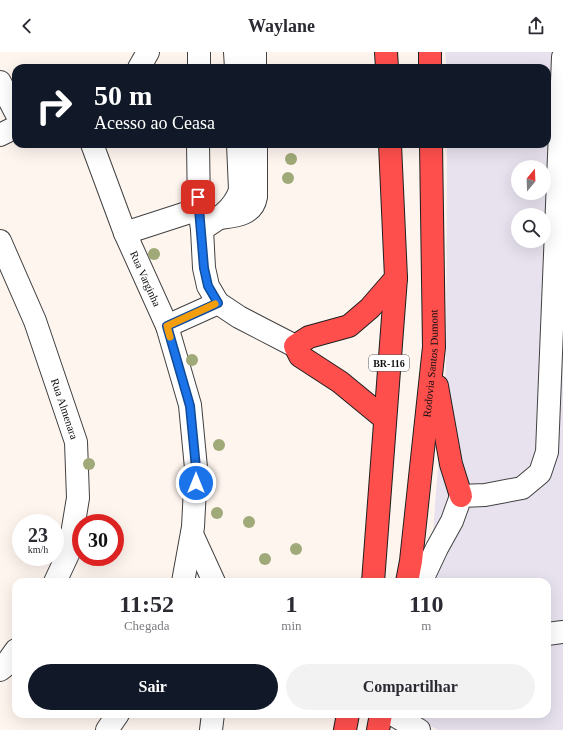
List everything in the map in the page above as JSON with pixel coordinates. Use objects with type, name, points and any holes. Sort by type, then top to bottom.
[{"type":"highway","points":[[386,52],[387,64]]},
{"type":"highway","points":[[430,52],[430,64]]},
{"type":"highway","name":"BR-116","points":[[373,578],[396,278],[390,148]]},
{"type":"highway","name":"Rodovia Santos Dumont","points":[[408,578],[411,561],[434,347],[431,148]]},
{"type":"highway","points":[[385,419],[340,382],[300,356],[295,346],[309,337],[349,326],[370,308],[396,278]]},
{"type":"highway","points":[[434,347],[437,392],[451,464],[461,496]]},
{"type":"highway","points":[[345,730],[347,718]]},
{"type":"highway","points":[[378,730],[392,718]]},
{"type":"street","points":[[140,64],[148,52]]},
{"type":"street","points":[[199,52],[199,64]]},
{"type":"street","points":[[235,52],[236,64]]},
{"type":"street","points":[[254,52],[255,64]]},
{"type":"street","points":[[423,578],[452,521],[461,496],[485,495],[522,488],[540,473],[547,452],[563,57]]},
{"type":"street","points":[[0,82],[12,105]]},
{"type":"street","points":[[0,136],[12,129]]},
{"type":"street","name":"Rua Varginha","points":[[93,148],[125,233],[167,326],[190,406],[196,468],[193,527],[184,578]]},
{"type":"street","points":[[198,148],[207,219],[204,268],[208,286],[218,303],[295,346]]},
{"type":"street","points":[[207,219],[234,203],[240,190],[238,148]]},
{"type":"street","points":[[125,233],[239,215],[251,208],[255,203],[256,197],[256,148]]},
{"type":"street","name":"Rua Almenara","points":[[0,242],[35,321],[76,442],[78,498],[69,552],[57,578]]},
{"type":"street","points":[[167,326],[218,303]]},
{"type":"street","points":[[192,534],[212,578]]},
{"type":"street","points":[[551,634],[563,632]]},
{"type":"street","points":[[0,670],[12,656]]},
{"type":"street","points":[[107,730],[115,718]]},
{"type":"street","points":[[211,730],[212,718]]},
{"type":"street","points":[[392,718],[419,730]]},
{"type":"shaded area","points":[[445,52],[563,52],[563,730],[438,730],[416,718],[551,718],[551,578],[429,578],[446,366],[447,148],[551,148],[551,64],[446,64]]},
{"type":"slow traffic","points":[[170,337],[167,326],[215,304]]},
{"type":"route","points":[[196,483],[190,406],[167,326],[218,303],[208,286],[204,268],[202,230],[198,197]]}]
